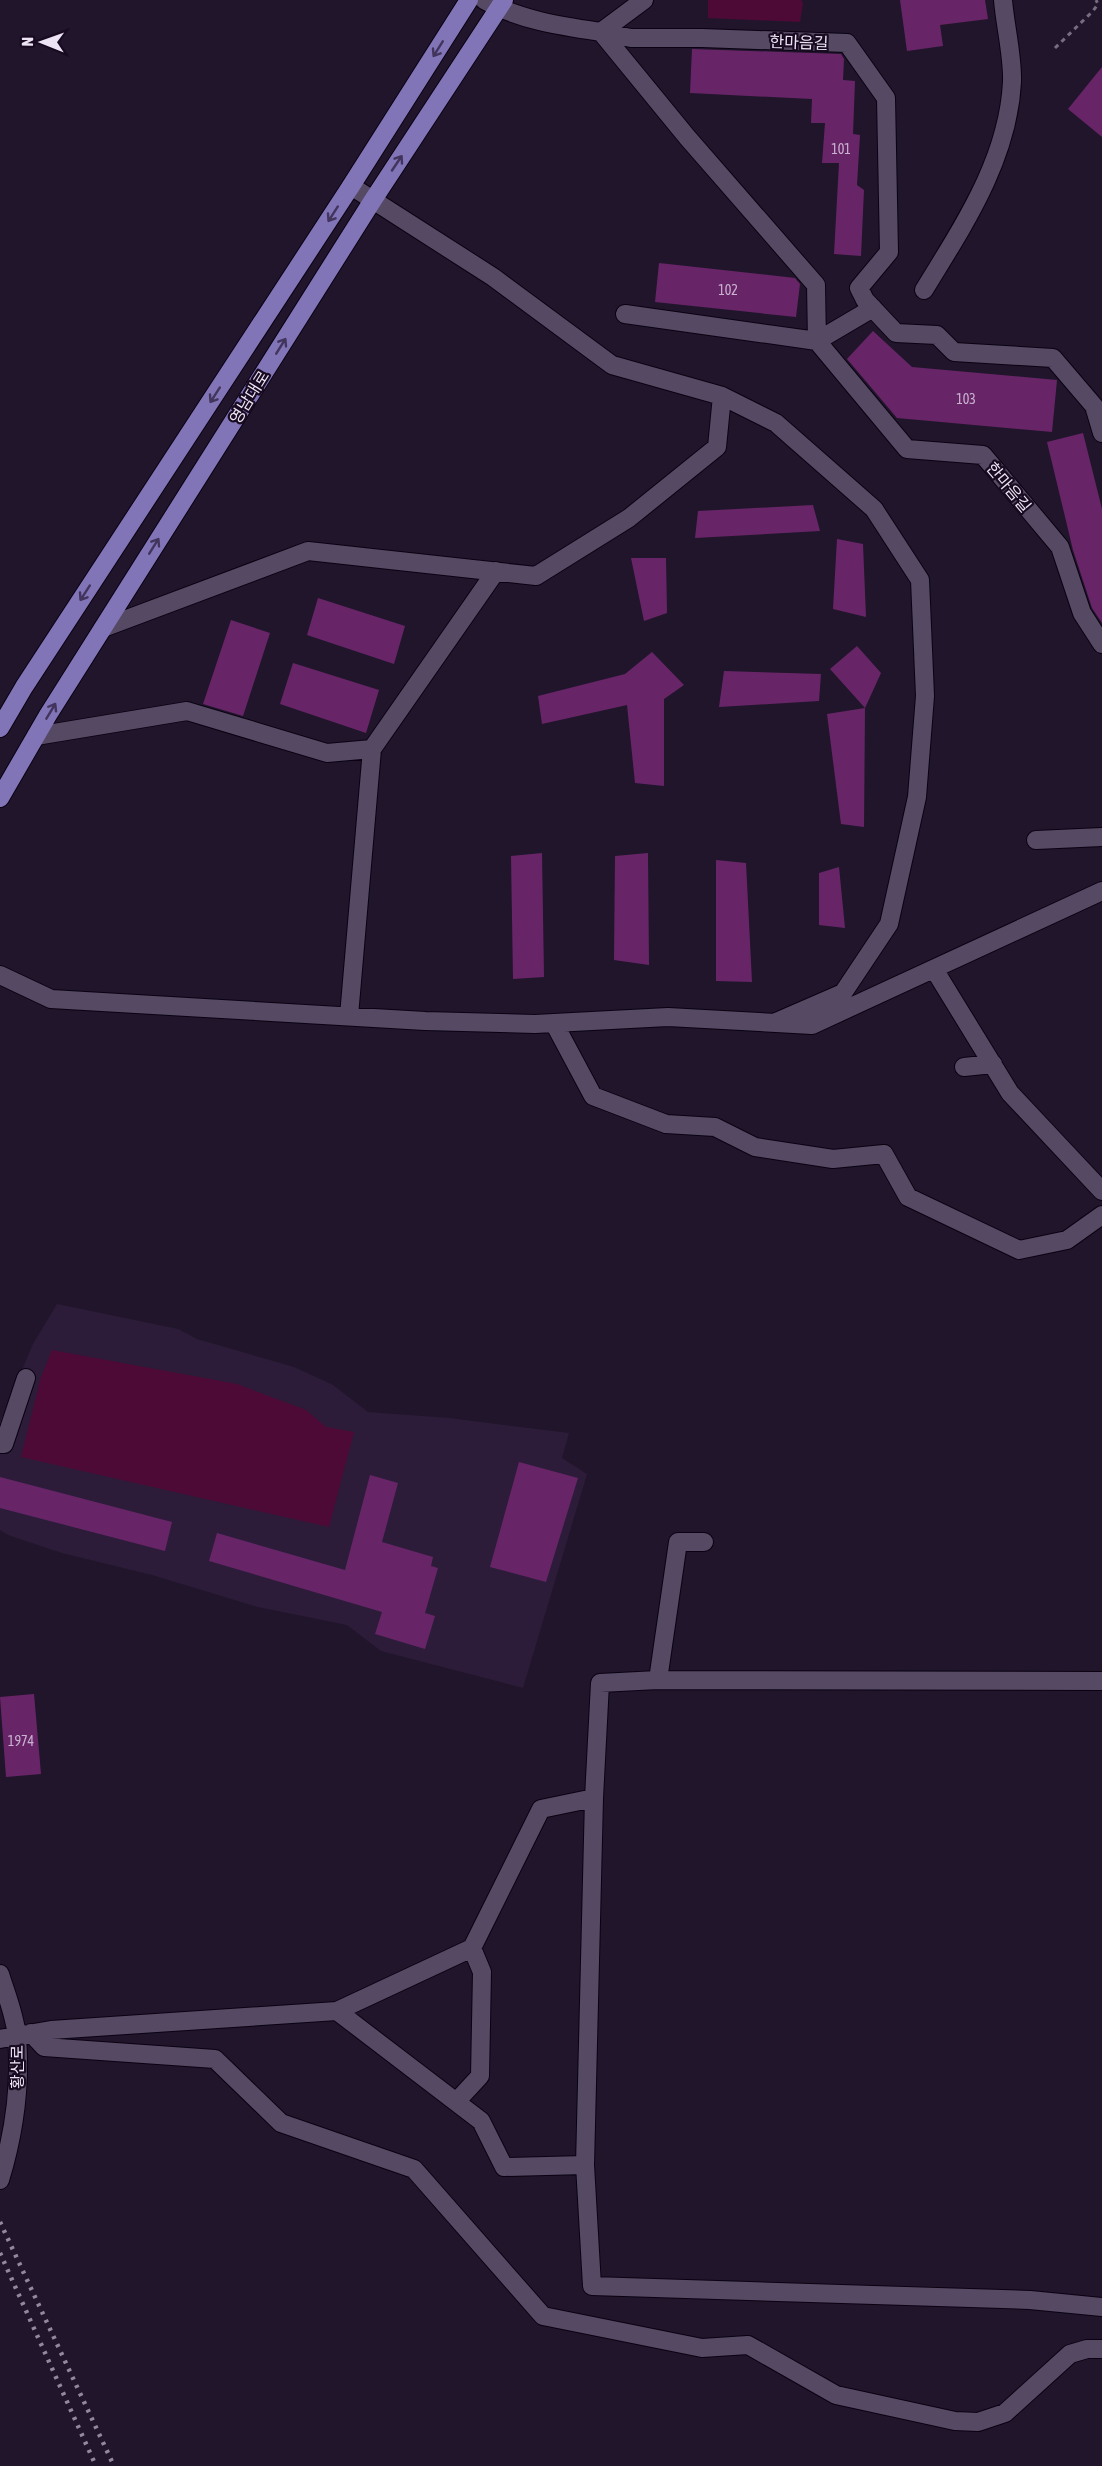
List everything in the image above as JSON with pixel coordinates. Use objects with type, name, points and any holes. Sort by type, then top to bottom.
[{"type":"main road","name":"영남대로","points":[[0,728],[24,687],[351,186],[469,0]]},
{"type":"main road","name":"영남대로","points":[[0,798],[103,628],[496,3]]},
{"type":"street","points":[[644,0],[601,32],[687,137],[816,285],[817,341]]},
{"type":"street","points":[[924,290],[978,200],[1002,140],[1012,81],[1003,0]]},
{"type":"street","name":"한마음길","points":[[496,3],[558,26],[631,38],[847,43],[886,98],[889,252],[858,288],[865,300],[896,333],[937,335],[954,352],[1053,358],[1094,406],[1102,433]]},
{"type":"street","points":[[351,186],[493,277],[612,365],[722,396],[776,423],[874,509],[920,580],[925,696],[917,797],[889,924],[843,993],[774,1023]]},
{"type":"street","points":[[625,314],[817,341],[873,308]]},
{"type":"street","name":"한마음길","points":[[817,341],[907,449],[983,455],[1060,547],[1082,613],[1102,644]]},
{"type":"street","points":[[103,628],[308,551],[536,576],[629,518],[717,447],[722,396]]},
{"type":"street","points":[[349,1016],[372,749],[496,571]]},
{"type":"street","points":[[36,736],[188,711],[327,753],[372,749]]},
{"type":"street","points":[[1036,840],[1102,837]]},
{"type":"street","points":[[0,975],[51,999],[349,1016],[554,1023],[668,1017],[813,1025],[1102,891]]},
{"type":"street","points":[[934,969],[1010,1093],[1102,1191]]},
{"type":"street","points":[[554,1023],[593,1096],[666,1124],[716,1127],[755,1147],[833,1159],[884,1154],[908,1197],[1019,1250],[1067,1240],[1102,1215]]},
{"type":"street","points":[[964,1067],[993,1064]]},
{"type":"street","points":[[0,1444],[4,1444],[26,1378]]},
{"type":"street","points":[[658,1680],[678,1542],[704,1542]]},
{"type":"street","points":[[1102,1681],[658,1680],[600,1683],[594,1798],[585,2166],[592,2286],[1030,2300],[1102,2307]]},
{"type":"street","points":[[16,2036],[51,2030],[337,2011],[472,1948],[541,1809],[594,1798]]},
{"type":"street","points":[[456,2102],[480,2076],[482,1972],[472,1948]]},
{"type":"street","name":"황산로","points":[[0,1974],[16,2036],[18,2081],[15,2117],[0,2180]]},
{"type":"street","points":[[337,2011],[481,2121],[504,2167],[585,2166]]},
{"type":"street","points":[[16,2036],[44,2047],[215,2059],[281,2123],[414,2169],[543,2316],[702,2348],[748,2345],[836,2395],[955,2421],[978,2422],[1005,2413],[1070,2354],[1087,2349],[1102,2349]]},
{"type":"path","points":[[1055,48],[1093,10],[1098,4],[1096,0]]},
{"type":"shaded area","points":[[708,0],[801,0],[803,3],[800,22],[708,18]]},
{"type":"shaded area","points":[[57,1304],[178,1329],[197,1339],[294,1367],[333,1385],[368,1412],[449,1418],[569,1433],[562,1458],[587,1474],[523,1688],[381,1651],[347,1625],[258,1607],[152,1575],[62,1553],[8,1535],[0,1530],[0,1422],[33,1344]]},
{"type":"shaded area","points":[[52,1350],[237,1384],[306,1410],[326,1427],[354,1432],[329,1527],[21,1457],[41,1377]]},
{"type":"building","points":[[900,0],[985,0],[988,19],[940,25],[943,46],[907,51]]},
{"type":"building","points":[[692,49],[841,54],[844,59],[843,80],[855,81],[853,134],[860,135],[857,185],[864,190],[861,256],[834,254],[839,163],[822,163],[825,123],[811,123],[812,99],[690,93]]},
{"type":"building","points":[[1102,67],[1102,137],[1068,109]]},
{"type":"building","points":[[659,263],[795,278],[800,284],[796,317],[655,302]]},
{"type":"building","points":[[873,331],[912,367],[1057,380],[1052,432],[897,418],[847,359]]},
{"type":"building","points":[[1083,433],[1102,509],[1102,623],[1092,608],[1073,550],[1047,442]]},
{"type":"building","points":[[813,505],[820,531],[695,538],[698,511]]},
{"type":"building","points":[[837,539],[863,544],[866,617],[833,609]]},
{"type":"building","points":[[631,558],[666,558],[667,613],[644,621]]},
{"type":"building","points":[[318,598],[405,626],[394,664],[307,635]]},
{"type":"building","points":[[231,620],[270,633],[243,716],[203,704]]},
{"type":"building","points":[[857,646],[881,673],[865,708],[830,669]]},
{"type":"building","points":[[652,652],[684,685],[664,699],[664,786],[635,783],[627,705],[542,724],[538,696],[625,674]]},
{"type":"building","points":[[293,663],[379,690],[366,733],[280,704]]},
{"type":"building","points":[[724,671],[821,674],[819,701],[719,707]]},
{"type":"building","points":[[865,708],[864,827],[841,824],[827,714]]},
{"type":"building","points":[[542,853],[544,977],[513,979],[511,856]]},
{"type":"building","points":[[648,853],[649,965],[614,960],[615,856]]},
{"type":"building","points":[[716,860],[746,863],[752,982],[716,981]]},
{"type":"building","points":[[839,867],[845,928],[819,925],[819,873]]},
{"type":"building","points":[[519,1462],[578,1478],[546,1582],[490,1567]]},
{"type":"building","points":[[370,1475],[398,1483],[382,1542],[433,1557],[431,1566],[438,1568],[425,1613],[435,1616],[425,1649],[375,1634],[382,1612],[209,1561],[217,1533],[345,1570]]},
{"type":"building","points":[[0,1477],[172,1522],[165,1551],[0,1508]]},
{"type":"building","points":[[34,1694],[41,1774],[6,1777],[0,1697]]},
{"type":"railway","points":[[0,2222],[114,2466]]},
{"type":"railway","points":[[0,2253],[96,2466]]}]
